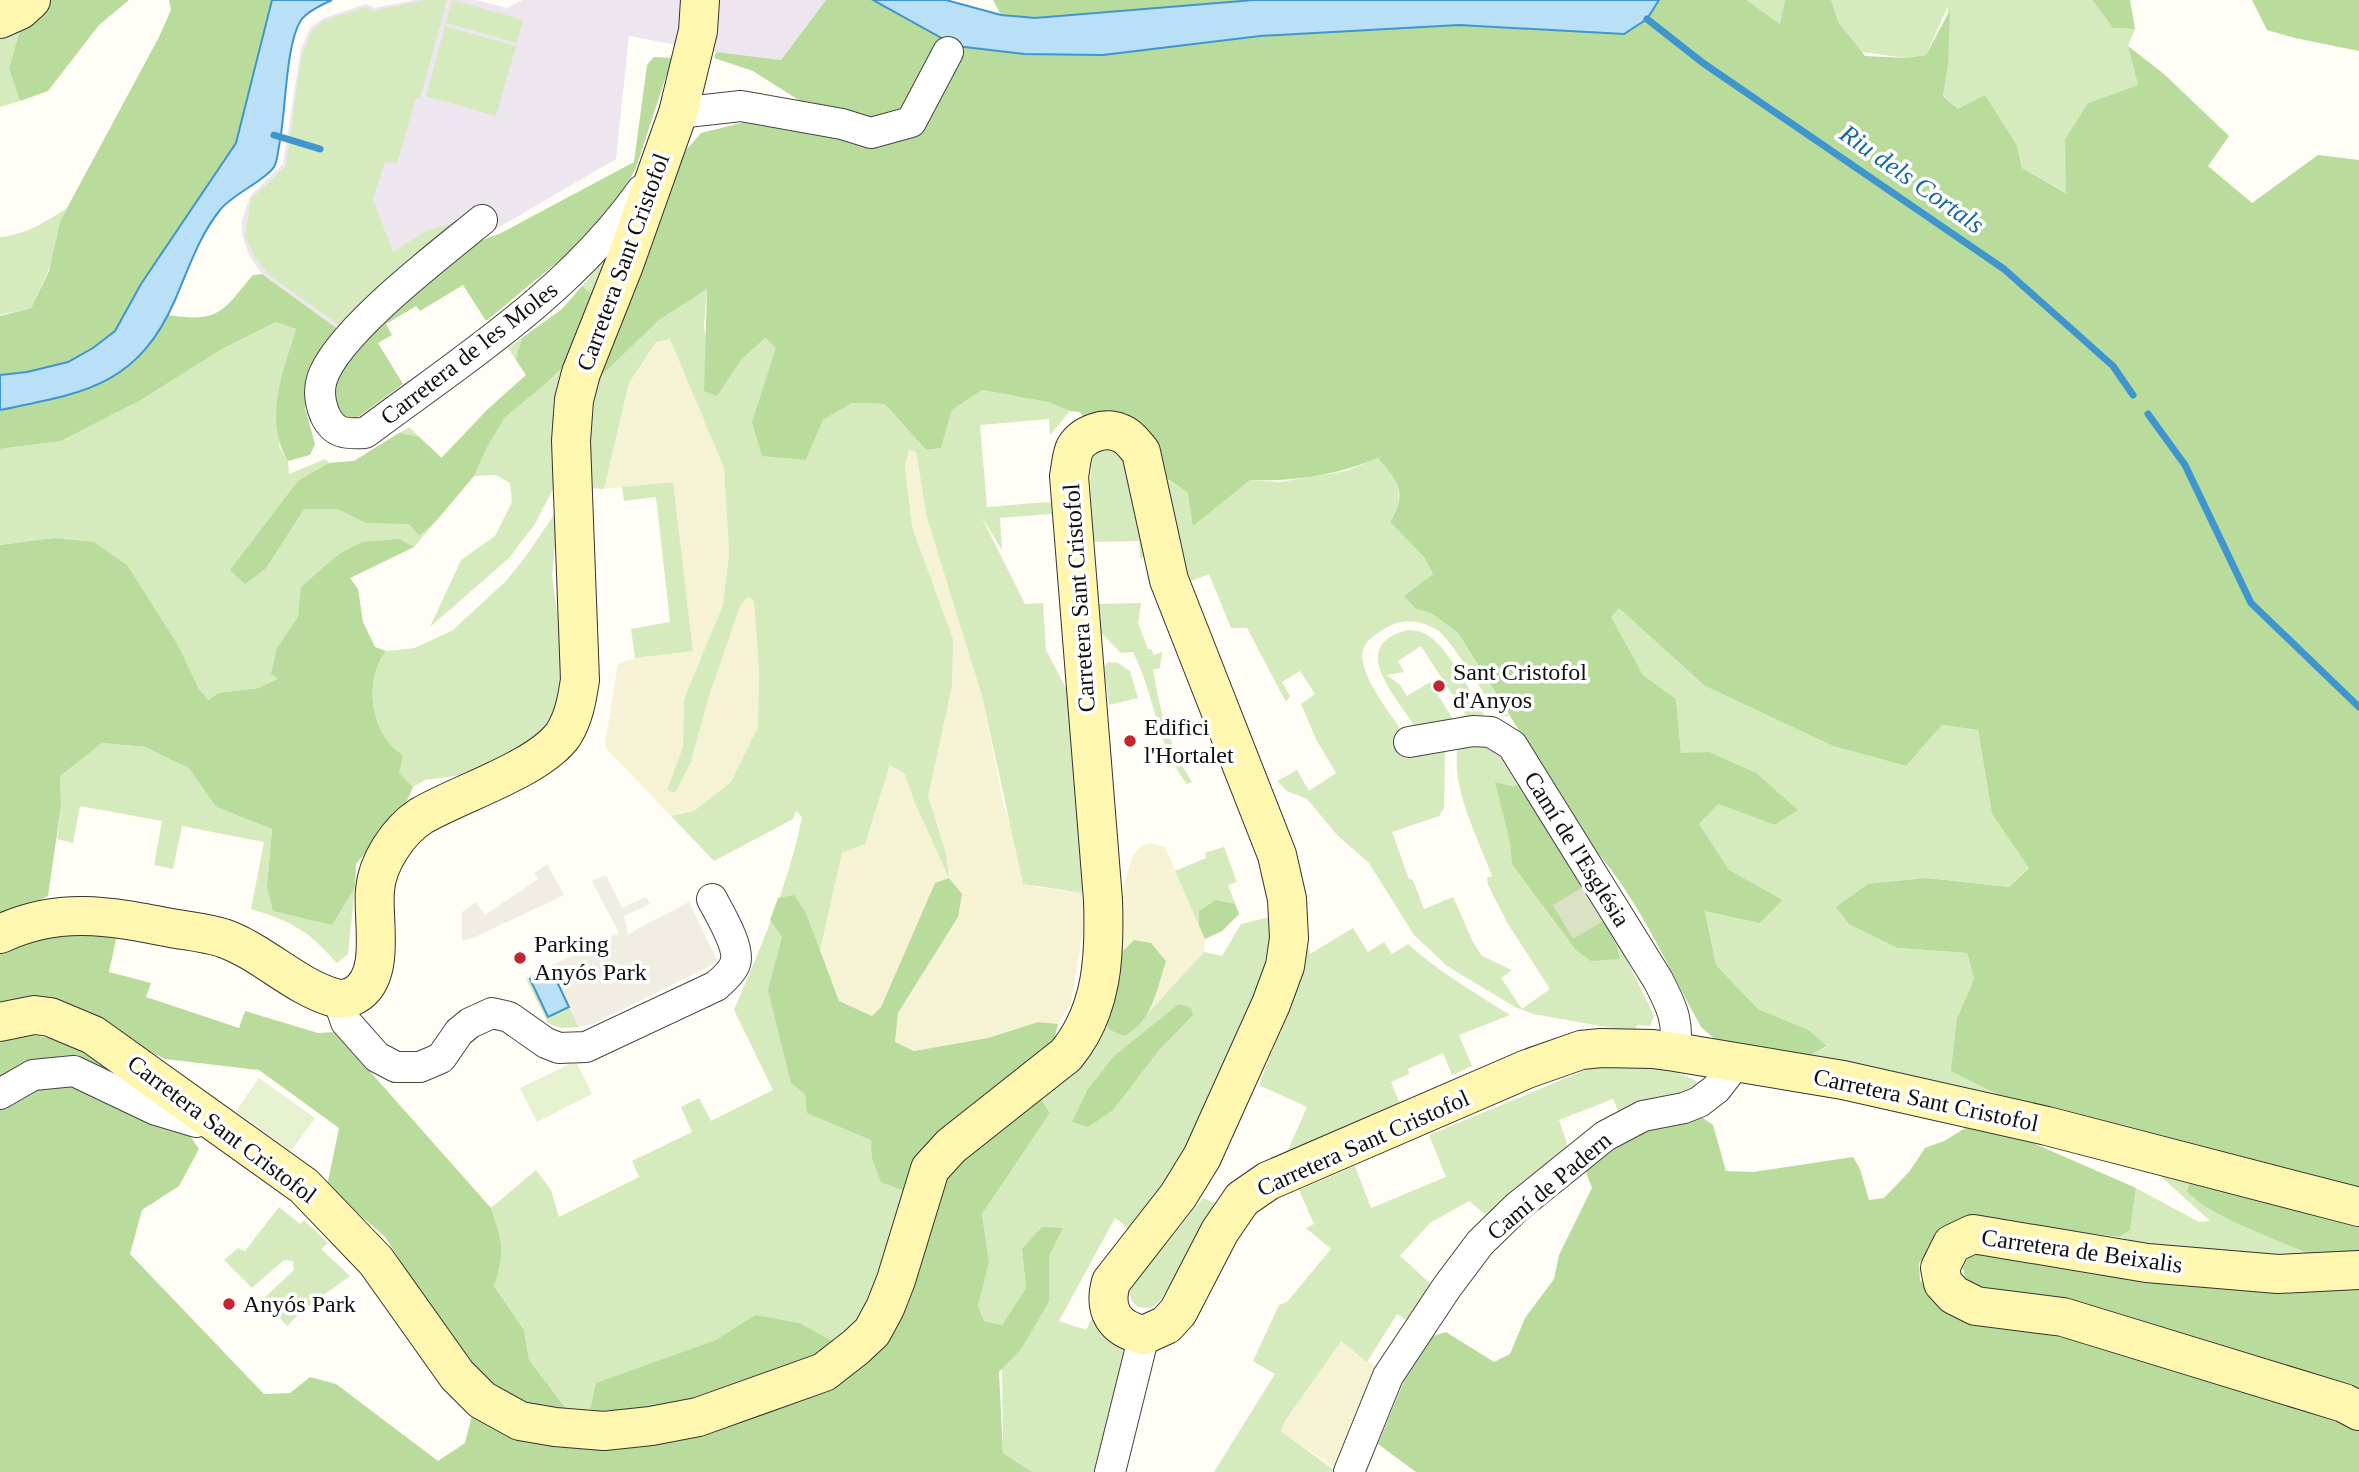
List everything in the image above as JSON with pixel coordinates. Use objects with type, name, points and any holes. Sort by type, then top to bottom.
[{"type":"main road","points":[[0,19],[20,10],[31,0]]},
{"type":"main road","name":"Carretera Sant Cristofol","points":[[338,999],[354,995],[366,986],[373,971],[376,952],[375,890],[380,865],[398,838],[418,818],[546,751],[562,735],[575,712],[580,680],[571,441],[574,400],[581,373],[624,265],[680,104],[698,31],[700,0]]},
{"type":"main road","name":"Carretera Sant Cristofol","points":[[0,1022],[34,1015],[50,1017],[93,1035],[211,1117],[312,1193],[376,1261],[457,1375],[482,1400],[520,1421],[604,1431],[651,1426],[698,1417],[824,1372],[872,1332],[885,1308],[930,1169],[951,1146],[1066,1055],[1079,1040],[1093,1010],[1105,945],[1069,476],[1076,447],[1087,435],[1106,430],[1120,432],[1141,452],[1168,580],[1277,855],[1287,899],[1289,938],[1286,966],[1271,1004],[1202,1157],[1178,1196],[1111,1282],[1107,1297],[1110,1310],[1120,1326],[1144,1335],[1166,1325],[1178,1312],[1227,1220],[1242,1199],[1268,1181],[1563,1055],[1601,1048],[1653,1049],[1843,1080],[2047,1126],[2359,1207]]},
{"type":"main road","points":[[0,934],[23,923],[48,917],[73,916],[124,919],[205,934],[241,945],[322,993],[338,999]]},
{"type":"main road","name":"Carretera de Beixalis","points":[[2359,1270],[2278,1274],[2147,1263],[1973,1234],[1952,1244],[1940,1268],[1943,1283],[1954,1295],[1976,1306],[2063,1317],[2344,1403],[2359,1411]]},
{"type":"street","points":[[680,104],[741,106],[842,124],[871,133],[911,122],[948,52]]},
{"type":"street","name":"Carretera de les Moles","points":[[482,220],[349,337],[323,375],[319,397],[321,406],[330,425],[337,432],[365,433],[548,295],[590,255],[619,222],[658,166]]},
{"type":"street","name":"Camí de l'Església","points":[[1409,742],[1473,731],[1491,732],[1512,745],[1658,980],[1674,1012],[1678,1031],[1675,1052]]},
{"type":"street","points":[[338,999],[346,1022],[361,1041],[377,1057],[396,1066],[420,1068],[441,1058],[459,1031],[492,1013],[509,1017],[546,1043],[559,1048],[586,1047],[716,986],[726,977],[735,965],[736,956],[712,899]]},
{"type":"street","name":"Camí de Padern","points":[[1349,1472],[1388,1376],[1447,1287],[1480,1243],[1517,1207],[1605,1136],[1643,1116],[1684,1108],[1699,1102],[1716,1089],[1727,1075],[1731,1062]]},
{"type":"street","points":[[0,1094],[33,1075],[74,1071],[156,1110],[196,1122],[211,1117]]},
{"type":"street","points":[[1111,1472],[1144,1335]]},
{"type":"shaded area","points":[[414,0],[475,0],[507,8],[523,0],[826,0],[778,64],[629,36],[616,159],[465,247],[362,346],[262,274],[249,255],[242,235],[242,220],[250,196],[283,164],[301,48],[311,27],[324,18],[366,4],[374,8]]},
{"type":"shaded area","points":[[670,338],[724,468],[729,553],[723,606],[684,699],[683,747],[668,790],[691,762],[709,696],[741,604],[748,597],[754,601],[759,670],[758,727],[732,782],[694,811],[671,816],[605,744],[618,664],[635,658],[693,650],[672,482],[604,489],[629,383],[656,342]]},
{"type":"shaded area","points":[[909,450],[916,452],[927,518],[982,696],[1004,807],[1035,887],[1083,893],[1087,905],[1071,1003],[1058,1024],[1038,1022],[988,1038],[914,1051],[895,1042],[898,1013],[958,917],[935,883],[881,1007],[872,1016],[839,1001],[820,952],[842,853],[865,844],[890,765],[905,774],[914,801],[946,853],[928,796],[953,639],[912,527],[905,467]]},
{"type":"shaded area","points":[[1149,843],[1165,847],[1205,939],[1204,952],[1134,1031],[1104,1020],[1121,963],[1118,903],[1133,855]]},
{"type":"shaded area","points":[[547,864],[564,895],[462,941],[462,912],[476,902],[485,915],[538,879],[534,873]]},
{"type":"shaded area","points":[[606,875],[622,908],[646,897],[650,904],[624,916],[628,934],[689,902],[718,962],[593,1024],[579,1027],[551,970],[527,981],[525,978],[619,933],[592,881]]},
{"type":"shaded area","points":[[1341,1340],[1381,1371],[1338,1470],[1281,1431],[1285,1421]]},
{"type":"green space","points":[[49,0],[129,0],[99,25],[48,91],[20,101],[9,69],[21,25]]},
{"type":"green space","points":[[169,0],[272,0],[236,143],[141,284],[115,331],[68,362],[27,372],[0,375],[0,316],[31,308],[49,271],[60,221],[159,37],[171,10]]},
{"type":"green space","points":[[425,0],[447,0],[420,99],[416,98],[397,163],[385,162],[373,199],[393,252],[427,230],[449,224],[452,230],[346,330],[270,276],[255,257],[245,236],[251,199],[286,166],[301,57],[312,31],[323,21],[366,7],[373,11]]},
{"type":"green space","points":[[452,0],[523,20],[517,43],[446,23]]},
{"type":"green space","points":[[826,0],[873,0],[956,46],[1260,36],[1459,25],[1624,34],[1657,5],[1659,0],[1746,0],[1780,24],[1785,0],[1831,0],[1839,23],[1865,56],[1906,58],[1926,55],[1950,10],[1948,65],[1943,96],[1958,109],[1985,95],[2017,146],[2022,168],[2066,193],[2065,139],[2088,103],[2138,85],[2128,46],[2164,74],[2229,136],[2208,166],[2252,203],[2318,155],[2359,160],[2359,1193],[2003,1097],[1951,1071],[1957,1018],[1974,979],[1967,953],[1898,948],[1849,924],[1836,907],[1868,884],[1927,878],[2009,887],[2029,868],[1992,814],[1978,730],[1942,725],[1906,766],[1833,746],[1705,686],[1619,608],[1611,617],[1643,675],[1676,699],[1681,753],[1709,752],[1756,773],[1798,810],[1775,825],[1718,804],[1699,824],[1729,870],[1783,900],[1760,923],[1705,911],[1716,965],[1758,1009],[1809,1030],[1827,1046],[1809,1056],[1717,1041],[1701,1027],[1628,895],[1593,848],[1573,829],[1568,850],[1614,938],[1620,959],[1591,961],[1576,950],[1512,864],[1510,842],[1495,782],[1514,787],[1541,774],[1527,743],[1458,633],[1431,613],[1416,609],[1404,596],[1433,574],[1424,557],[1390,522],[1399,502],[1398,488],[1378,458],[1315,476],[1250,480],[1193,526],[1188,493],[1087,424],[1080,412],[1048,402],[982,390],[952,410],[941,448],[926,450],[885,404],[852,403],[823,420],[806,460],[762,456],[752,422],[776,348],[765,338],[742,359],[717,396],[704,391],[707,289],[659,320],[598,379],[630,285],[686,150],[701,133],[745,122],[781,122],[831,116],[797,99],[753,71],[714,58],[716,52],[781,60]]},
{"type":"green space","points":[[993,0],[1251,0],[1035,18],[1001,15]]},
{"type":"green space","points":[[1785,0],[1781,25],[1746,1]]},
{"type":"green space","points":[[1831,0],[2092,0],[2113,28],[2135,29],[2128,46],[2138,85],[2088,103],[2065,139],[2067,193],[2022,168],[2017,146],[1958,109],[1943,95],[1948,65],[1948,6],[1926,55],[1906,58],[1861,52],[1839,23]]},
{"type":"green space","points":[[2092,0],[2130,0],[2135,29],[2113,28]]},
{"type":"green space","points":[[2252,0],[2359,0],[2359,51],[2267,30]]},
{"type":"green space","points":[[21,25],[9,69],[20,101],[0,107],[0,32]]},
{"type":"green space","points":[[445,26],[516,46],[496,116],[426,96]]},
{"type":"green space","points":[[654,57],[672,58],[636,168],[616,203],[566,255],[486,321],[463,285],[420,311],[416,306],[386,324],[392,335],[378,343],[403,384],[354,420],[340,421],[332,410],[334,376],[358,343],[465,247],[501,233],[634,162],[647,65]]},
{"type":"green space","points":[[66,209],[60,221],[50,267],[31,308],[0,315],[0,237],[26,231]]},
{"type":"green space","points":[[622,237],[557,481],[535,524],[509,558],[430,627],[461,560],[495,536],[512,502],[510,483],[496,475],[474,476],[414,547],[350,578],[300,666],[259,688],[218,693],[207,700],[178,645],[128,566],[53,538],[0,545],[0,449],[61,441],[141,400],[222,349],[276,322],[296,329],[285,364],[279,447],[288,461],[289,474],[325,459],[329,463],[354,461],[409,427],[441,458],[487,410],[526,375],[508,348],[565,307]]},
{"type":"green space","points":[[262,274],[342,332],[311,381],[305,408],[315,444],[310,455],[288,461],[281,445],[277,429],[278,395],[296,329],[276,322],[222,349],[141,400],[61,441],[0,449],[0,410],[57,398],[147,347],[168,315],[209,316],[226,306],[253,275]]},
{"type":"green space","points":[[582,286],[597,299],[575,355],[505,417],[474,476],[436,521],[419,536],[409,524],[366,523],[338,509],[304,509],[266,568],[245,584],[230,570],[298,481],[329,463],[354,461],[399,433],[419,437],[442,458],[487,410],[526,375],[516,360],[522,338],[562,309]]},
{"type":"green space","points":[[707,288],[704,327],[717,395],[742,359],[765,338],[776,348],[806,460],[823,420],[852,403],[885,404],[926,450],[941,448],[952,410],[982,390],[1048,402],[1070,411],[1050,435],[1049,419],[980,425],[987,507],[1047,502],[1051,503],[1052,514],[1000,518],[1002,550],[981,516],[1025,604],[1043,603],[1046,650],[1076,707],[1090,892],[1023,884],[982,696],[927,518],[916,452],[909,450],[905,467],[912,527],[953,639],[952,686],[928,796],[946,853],[949,878],[914,801],[905,774],[890,765],[865,844],[842,853],[816,969],[842,1127],[872,1140],[872,1158],[904,1191],[883,1282],[859,1321],[834,1343],[755,1315],[717,1340],[597,1383],[591,1411],[568,1411],[529,1360],[524,1330],[494,1286],[501,1247],[491,1208],[536,1170],[551,1190],[559,1217],[639,1177],[632,1161],[692,1132],[681,1107],[699,1098],[711,1121],[773,1090],[734,1010],[782,891],[802,817],[796,811],[793,819],[714,861],[671,816],[694,811],[731,782],[758,727],[759,670],[754,601],[748,597],[741,604],[709,696],[691,762],[675,793],[667,790],[683,747],[684,699],[723,605],[729,553],[724,468],[670,339],[656,342],[629,383],[604,489],[587,488],[587,411],[598,379],[659,320]]},
{"type":"green space","points":[[1115,449],[1127,452],[1150,557],[1140,558],[1139,541],[1094,542],[1090,484],[1092,462],[1098,453]]},
{"type":"green space","points":[[1378,458],[1398,488],[1398,502],[1390,522],[1424,557],[1433,574],[1404,596],[1416,609],[1431,613],[1458,633],[1509,716],[1499,717],[1459,656],[1436,629],[1417,622],[1398,623],[1377,633],[1365,645],[1362,654],[1368,677],[1402,731],[1397,732],[1401,741],[1400,755],[1406,758],[1445,750],[1444,808],[1439,816],[1392,832],[1409,879],[1413,880],[1424,909],[1453,897],[1482,956],[1512,970],[1501,978],[1522,1009],[1550,989],[1508,924],[1488,885],[1487,878],[1492,876],[1462,795],[1458,778],[1458,745],[1490,746],[1504,761],[1621,947],[1654,1016],[1650,1026],[1637,1025],[1635,1032],[1533,1014],[1515,1007],[1447,966],[1414,935],[1369,863],[1338,836],[1307,799],[1287,791],[1277,781],[1297,770],[1309,791],[1336,773],[1317,741],[1301,704],[1315,694],[1300,671],[1282,682],[1290,696],[1286,702],[1247,628],[1231,628],[1209,574],[1184,584],[1160,475],[1188,493],[1250,480],[1280,482],[1346,471]]},
{"type":"green space","points":[[673,482],[693,651],[635,658],[631,629],[670,622],[656,497],[624,501],[622,487]]},
{"type":"green space","points":[[558,509],[552,577],[566,671],[548,735],[463,775],[425,780],[413,787],[398,773],[403,755],[392,746],[377,721],[373,692],[379,663],[386,651],[415,648],[453,630],[506,581]]},
{"type":"green space","points":[[53,538],[94,542],[128,566],[178,645],[199,689],[208,700],[218,693],[259,688],[278,678],[271,674],[277,648],[298,617],[301,587],[339,554],[362,542],[399,539],[414,547],[350,578],[358,589],[363,622],[375,647],[386,651],[374,677],[373,706],[377,721],[392,746],[403,755],[399,773],[413,787],[405,805],[356,864],[355,887],[332,925],[273,911],[267,886],[272,829],[216,807],[189,768],[145,747],[102,743],[60,776],[61,806],[48,896],[0,920],[0,545]]},
{"type":"green space","points":[[1141,603],[1138,623],[1148,649],[1151,649],[1154,655],[1162,652],[1160,668],[1153,670],[1171,742],[1192,782],[1187,784],[1162,736],[1133,652],[1121,653],[1097,629],[1096,604]]},
{"type":"green space","points":[[1619,607],[1705,686],[1833,746],[1906,766],[1942,725],[1978,730],[1992,814],[2029,867],[2009,887],[1927,878],[1898,948],[1967,953],[1974,979],[1957,1018],[2003,1097],[1809,1056],[1827,1047],[1809,1030],[1758,1009],[1716,965],[1705,910],[1760,923],[1783,900],[1729,870],[1698,824],[1718,804],[1775,825],[1797,810],[1709,752],[1681,754],[1676,699],[1643,675],[1610,617]]},
{"type":"green space","points":[[1408,630],[1424,633],[1442,648],[1459,671],[1486,718],[1463,722],[1460,717],[1465,714],[1421,646],[1398,661],[1404,672],[1387,675],[1400,685],[1407,696],[1430,682],[1454,721],[1416,728],[1388,687],[1378,659],[1380,647],[1390,637]]},
{"type":"green space","points":[[1108,662],[1118,663],[1130,671],[1138,698],[1109,705],[1104,667]]},
{"type":"green space","points":[[102,743],[145,747],[190,768],[216,807],[272,829],[267,886],[331,925],[355,887],[348,954],[337,963],[299,929],[251,909],[264,842],[182,826],[173,869],[154,865],[162,821],[80,806],[73,843],[57,839],[61,806],[60,775]]},
{"type":"green space","points":[[1224,847],[1237,882],[1228,885],[1239,914],[1222,931],[1205,939],[1175,871],[1206,858],[1205,853]]},
{"type":"green space","points":[[949,878],[962,894],[958,917],[898,1013],[895,1042],[914,1051],[988,1038],[1038,1022],[1058,1024],[1055,1036],[1084,1050],[1038,1094],[1050,1113],[982,1214],[989,1262],[978,1306],[984,1321],[1002,1325],[1026,1288],[1022,1249],[1042,1227],[1063,1228],[1049,1256],[1049,1302],[1022,1348],[999,1372],[1003,1453],[1032,1472],[0,1472],[0,1041],[13,1037],[32,1035],[84,1044],[165,1100],[199,1149],[179,1186],[142,1210],[130,1254],[264,1394],[290,1393],[310,1377],[336,1384],[438,1461],[465,1443],[482,1375],[453,1342],[385,1237],[327,1186],[339,1128],[259,1070],[165,1059],[99,1026],[0,1014],[0,946],[49,932],[117,935],[109,972],[151,983],[146,997],[239,1028],[245,1011],[318,1033],[335,1032],[491,1208],[501,1247],[494,1286],[524,1330],[529,1360],[568,1411],[590,1411],[596,1383],[716,1340],[755,1315],[799,1323],[834,1342],[859,1321],[883,1282],[904,1191],[881,1182],[872,1158],[871,1140],[807,1113],[805,1094],[791,1083],[768,990],[782,937],[770,920],[778,898],[794,895],[806,913],[839,1001],[872,1016],[881,1007],[935,883]]},
{"type":"green space","points":[[1583,887],[1605,920],[1573,939],[1553,905]]},
{"type":"green space","points":[[1216,900],[1235,904],[1239,914],[1222,931],[1205,939],[1199,925],[1199,911]]},
{"type":"green space","points":[[1274,916],[1267,972],[1182,1163],[1133,1232],[1115,1218],[1059,1321],[1086,1330],[1097,1309],[1128,1343],[1097,1469],[1094,1472],[1032,1472],[1003,1453],[1002,1368],[1022,1348],[1049,1302],[1049,1256],[1022,1249],[1026,1288],[1002,1325],[984,1321],[978,1306],[989,1262],[982,1214],[1050,1113],[1038,1095],[1104,1020],[1131,1032],[1204,952],[1222,956],[1241,924]]},
{"type":"green space","points":[[1353,928],[1368,952],[1384,942],[1392,954],[1408,944],[1445,973],[1510,1015],[1459,1035],[1472,1066],[1452,1075],[1443,1053],[1408,1069],[1409,1074],[1391,1082],[1402,1109],[1284,1159],[1307,1107],[1259,1085],[1289,1007],[1307,944],[1310,954]]},
{"type":"green space","points":[[1134,940],[1151,943],[1166,961],[1147,1014],[1124,1036],[1110,1030],[1104,1020],[1121,963],[1121,953]]},
{"type":"green space","points":[[530,979],[548,1017],[569,1007],[579,1027],[561,1028],[548,1023],[527,981]]},
{"type":"green space","points":[[1179,1004],[1191,1008],[1193,1015],[1159,1050],[1113,1110],[1088,1127],[1072,1122],[1088,1089],[1114,1056]]},
{"type":"green space","points":[[576,1061],[592,1094],[537,1122],[520,1088]]},
{"type":"green space","points":[[1600,1064],[1662,1068],[1696,1081],[1697,1088],[1620,1115],[1613,1099],[1559,1120],[1570,1153],[1488,1217],[1469,1201],[1430,1223],[1400,1256],[1433,1286],[1412,1323],[1397,1314],[1367,1362],[1341,1341],[1285,1421],[1281,1431],[1337,1472],[1214,1472],[1275,1374],[1253,1361],[1279,1305],[1287,1302],[1331,1249],[1306,1228],[1314,1224],[1299,1190],[1355,1166],[1371,1208],[1446,1177],[1429,1135]]},
{"type":"green space","points":[[259,1078],[315,1118],[291,1151],[236,1111]]},
{"type":"green space","points":[[1700,1116],[1713,1125],[1726,1171],[1753,1172],[1853,1157],[1860,1169],[1869,1200],[1884,1198],[1909,1172],[1925,1148],[1944,1141],[1967,1127],[2033,1143],[2136,1188],[2130,1230],[2119,1237],[1979,1219],[1938,1238],[1919,1263],[1920,1280],[1940,1299],[2028,1329],[2133,1353],[2359,1425],[2359,1472],[1416,1472],[1378,1444],[1405,1378],[1427,1338],[1446,1332],[1494,1362],[1510,1354],[1525,1318],[1554,1279],[1559,1255],[1592,1188],[1584,1167],[1631,1133]]},
{"type":"green space","points":[[2156,1172],[2190,1182],[2311,1257],[2258,1259],[2150,1246],[2119,1237],[2130,1229],[2136,1188],[2199,1222],[2210,1221]]},
{"type":"green space","points":[[2190,1182],[2359,1222],[2359,1255],[2311,1257],[2204,1206],[2187,1192]]},
{"type":"green space","points":[[1203,1198],[1221,1206],[1159,1302],[1151,1308],[1138,1307],[1132,1301],[1129,1291],[1132,1282]]},
{"type":"green space","points":[[279,1207],[300,1224],[304,1220],[328,1243],[321,1249],[350,1276],[303,1310],[287,1326],[263,1299],[294,1270],[293,1261],[284,1260],[252,1288],[224,1260],[238,1248],[245,1251]]},
{"type":"green space","points":[[1981,1254],[2091,1274],[2246,1289],[2359,1287],[2359,1396],[2088,1307],[1977,1286],[1965,1281],[1963,1268],[1969,1256]]},
{"type":"water","points":[[272,0],[332,0],[304,17],[296,31],[274,167],[220,210],[200,242],[160,329],[143,352],[125,369],[82,391],[0,410],[0,375],[27,372],[68,362],[115,331],[141,284],[236,143]]},
{"type":"water","points":[[873,0],[946,0],[1001,15],[1035,18],[1254,0],[1659,0],[1647,19],[1624,34],[1459,25],[1260,36],[1103,55],[1024,54],[956,46]]},
{"type":"water","points":[[551,969],[569,1007],[548,1017],[530,979]]},
{"type":"waterway","name":"Riu dels Cortals","points":[[1647,19],[1703,63],[2004,269],[2113,366],[2133,395]]},
{"type":"waterway","points":[[274,135],[320,149]]},
{"type":"waterway","name":"Riu dels Cortals","points":[[2148,414],[2185,465],[2251,603],[2359,707]]},
{"type":"place","name":"Sant Cristofol d'Anyos","points":[[1439,686]]},
{"type":"place","name":"Edifici l'Hortalet","points":[[1130,741]]},
{"type":"place","name":"Parking Anyós Park","points":[[520,958]]},
{"type":"place","name":"Anyós Park","points":[[229,1304]]}]
